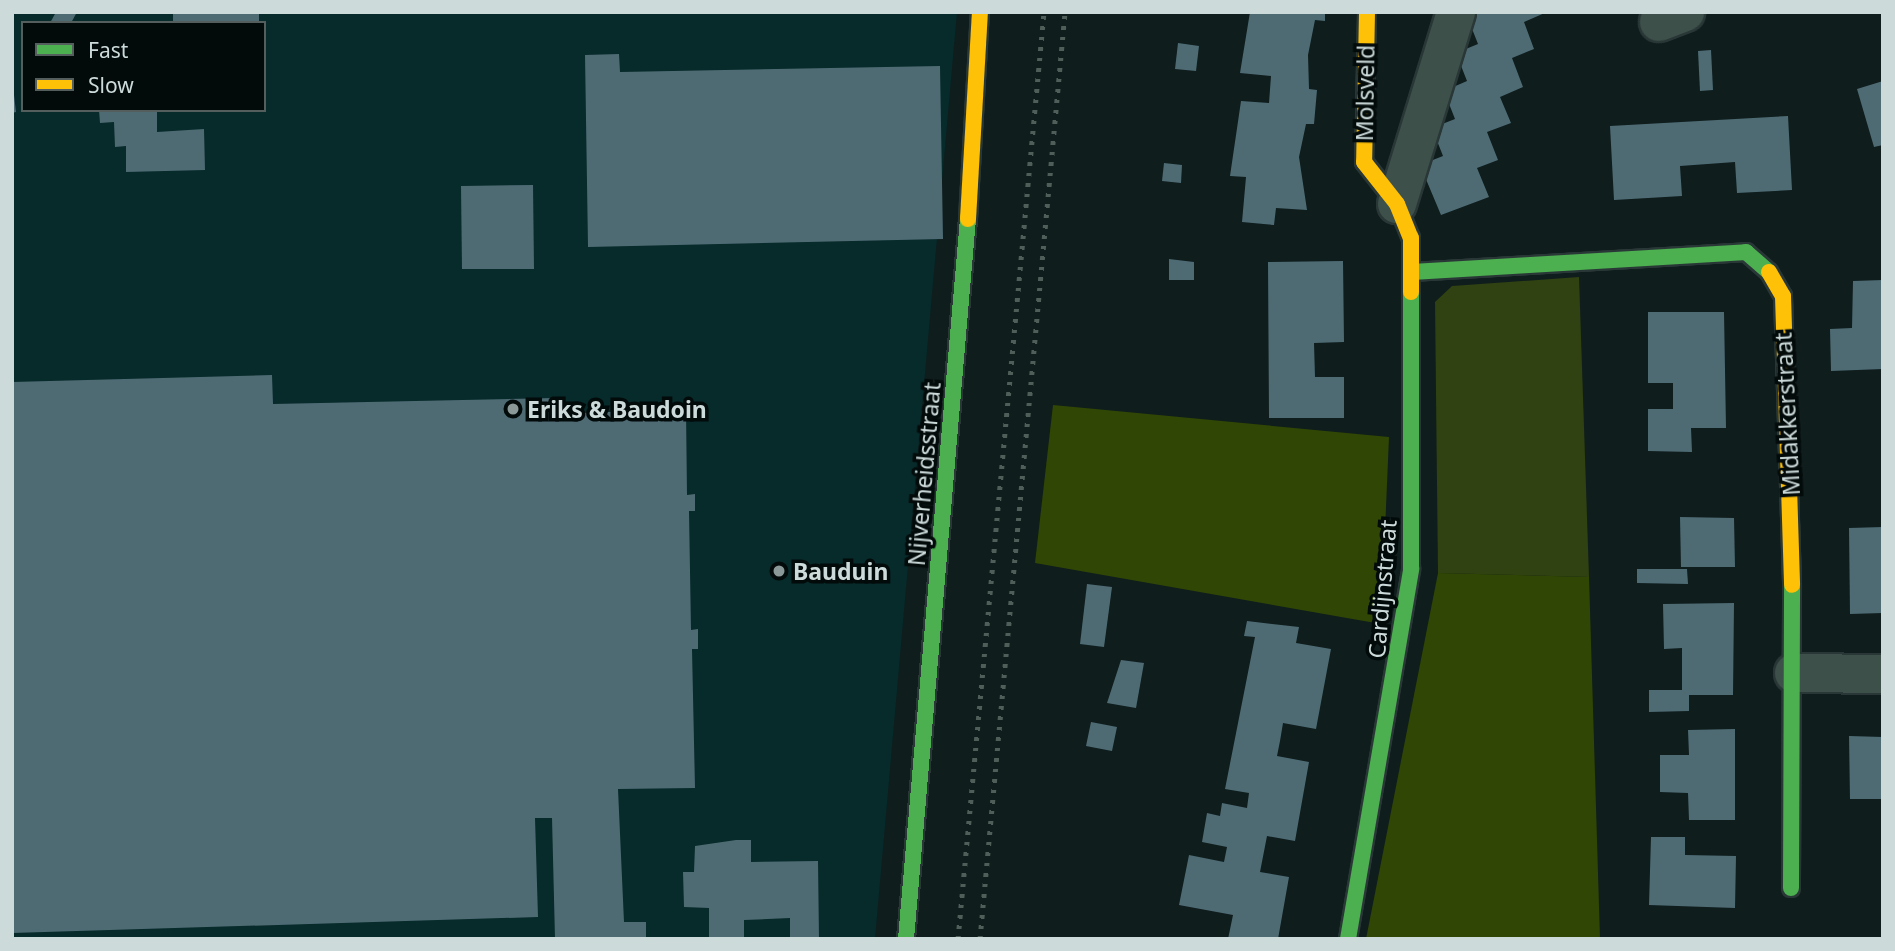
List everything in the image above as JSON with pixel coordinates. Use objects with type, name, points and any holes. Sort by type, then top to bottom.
[{"type":"street","name":"Nijverheidsstraat","points":[[906,939],[964,286],[980,12]]},
{"type":"street","name":"Molsveld","points":[[1367,12],[1364,162],[1397,204],[1411,238]]},
{"type":"street","points":[[1397,204],[1456,12]]},
{"type":"street","name":"Cardijnstraat","points":[[1348,939],[1411,569],[1411,238]]},
{"type":"street","name":"Midakkerstraat","points":[[1412,272],[1746,253],[1764,262],[1783,296],[1794,673],[1791,888]]},
{"type":"street","points":[[1794,673],[1883,674]]},
{"type":"shaded area","points":[[12,12],[957,12],[875,939],[12,939]]},
{"type":"green space","points":[[1579,277],[1589,577],[1438,573],[1435,302],[1452,286]]},
{"type":"green space","points":[[1053,405],[1389,437],[1381,624],[1035,563]]},
{"type":"green space","points":[[1438,573],[1589,577],[1600,939],[1366,939]]},
{"type":"building","points":[[56,12],[77,12],[72,21],[51,21]]},
{"type":"building","points":[[173,12],[259,12],[259,21],[173,21]]},
{"type":"building","points":[[1250,12],[1325,12],[1325,21],[1315,20],[1308,55],[1309,89],[1317,90],[1314,124],[1306,124],[1299,157],[1307,210],[1276,208],[1274,225],[1242,222],[1246,177],[1230,176],[1241,101],[1269,103],[1271,76],[1240,73]]},
{"type":"building","points":[[1478,12],[1547,12],[1524,22],[1534,49],[1512,58],[1523,87],[1500,97],[1511,123],[1487,132],[1498,160],[1477,168],[1489,197],[1441,215],[1420,165],[1443,156],[1432,128],[1455,119],[1444,91],[1467,81],[1456,53],[1478,44],[1467,16]]},
{"type":"building","points":[[1178,43],[1199,46],[1196,71],[1175,69]]},
{"type":"building","points":[[1711,50],[1713,90],[1700,91],[1698,51]]},
{"type":"building","points":[[619,54],[620,72],[940,66],[943,239],[588,247],[585,55]]},
{"type":"building","points":[[1883,81],[1883,145],[1874,147],[1857,89]]},
{"type":"building","points":[[14,95],[16,112],[12,113],[12,96]]},
{"type":"building","points":[[99,112],[157,112],[157,132],[204,129],[205,170],[126,172],[126,146],[115,147],[114,122],[100,123]]},
{"type":"building","points":[[1788,116],[1792,190],[1737,193],[1735,162],[1680,166],[1682,196],[1614,200],[1610,126]]},
{"type":"building","points":[[1164,163],[1182,165],[1181,183],[1162,181]]},
{"type":"building","points":[[533,185],[534,269],[462,269],[461,186]]},
{"type":"building","points":[[1169,259],[1194,262],[1194,280],[1169,280]]},
{"type":"building","points":[[1343,261],[1344,342],[1314,343],[1315,377],[1344,377],[1344,418],[1269,418],[1268,262]]},
{"type":"building","points":[[1883,280],[1883,369],[1831,371],[1830,329],[1852,328],[1853,281]]},
{"type":"building","points":[[1648,312],[1724,312],[1726,428],[1691,428],[1692,452],[1648,451],[1648,409],[1673,409],[1673,383],[1648,383]]},
{"type":"building","points":[[272,375],[273,404],[555,398],[555,414],[686,409],[687,495],[695,494],[695,511],[689,511],[691,630],[698,629],[698,649],[692,649],[695,788],[618,789],[624,922],[646,922],[646,939],[555,939],[552,818],[535,818],[538,917],[12,933],[12,382]]},
{"type":"building","points":[[1680,517],[1734,518],[1735,567],[1681,567]]},
{"type":"building","points":[[1883,527],[1883,613],[1850,614],[1849,528]]},
{"type":"building","points":[[1637,569],[1687,569],[1688,584],[1637,583]]},
{"type":"building","points":[[1087,584],[1112,587],[1104,647],[1080,644]]},
{"type":"building","points":[[1734,603],[1733,695],[1689,695],[1689,711],[1649,712],[1649,690],[1682,690],[1682,648],[1664,649],[1663,604]]},
{"type":"building","points":[[1247,621],[1299,627],[1296,643],[1331,649],[1316,729],[1283,723],[1277,756],[1309,762],[1295,841],[1267,836],[1260,872],[1289,877],[1278,939],[1228,939],[1233,915],[1179,905],[1189,855],[1224,862],[1227,847],[1202,842],[1207,813],[1220,816],[1222,803],[1247,808],[1249,793],[1225,789],[1255,637],[1244,636]]},
{"type":"building","points":[[1121,660],[1144,663],[1136,708],[1107,703]]},
{"type":"building","points":[[1091,722],[1117,727],[1112,751],[1086,746]]},
{"type":"building","points":[[1735,729],[1735,820],[1689,820],[1688,793],[1660,792],[1660,755],[1689,755],[1688,730]]},
{"type":"building","points":[[1849,736],[1883,737],[1883,799],[1850,799]]},
{"type":"building","points":[[1651,837],[1685,837],[1685,855],[1736,856],[1735,908],[1649,905]]},
{"type":"building","points":[[751,840],[751,862],[818,861],[819,939],[790,939],[790,918],[744,920],[744,939],[709,939],[709,908],[684,907],[683,872],[694,872],[695,846]]},
{"type":"railway","points":[[958,939],[1044,12]]},
{"type":"railway","points":[[980,939],[1065,12]]},
{"type":"traffic: fast","points":[[906,939],[968,219]]},
{"type":"traffic: fast","points":[[1412,272],[1746,252],[1769,272]]},
{"type":"traffic: fast","points":[[1348,939],[1411,569],[1411,292]]},
{"type":"traffic: fast","points":[[1791,888],[1792,585]]},
{"type":"traffic: slow","points":[[968,219],[980,12]]},
{"type":"traffic: slow","points":[[1367,12],[1364,162],[1397,204],[1411,238],[1411,292]]},
{"type":"traffic: slow","points":[[1769,272],[1783,296],[1792,585]]},
{"type":"place","name":"Eriks & Baudoin","points":[[513,409]]},
{"type":"place","name":"Bauduin","points":[[779,571]]}]
